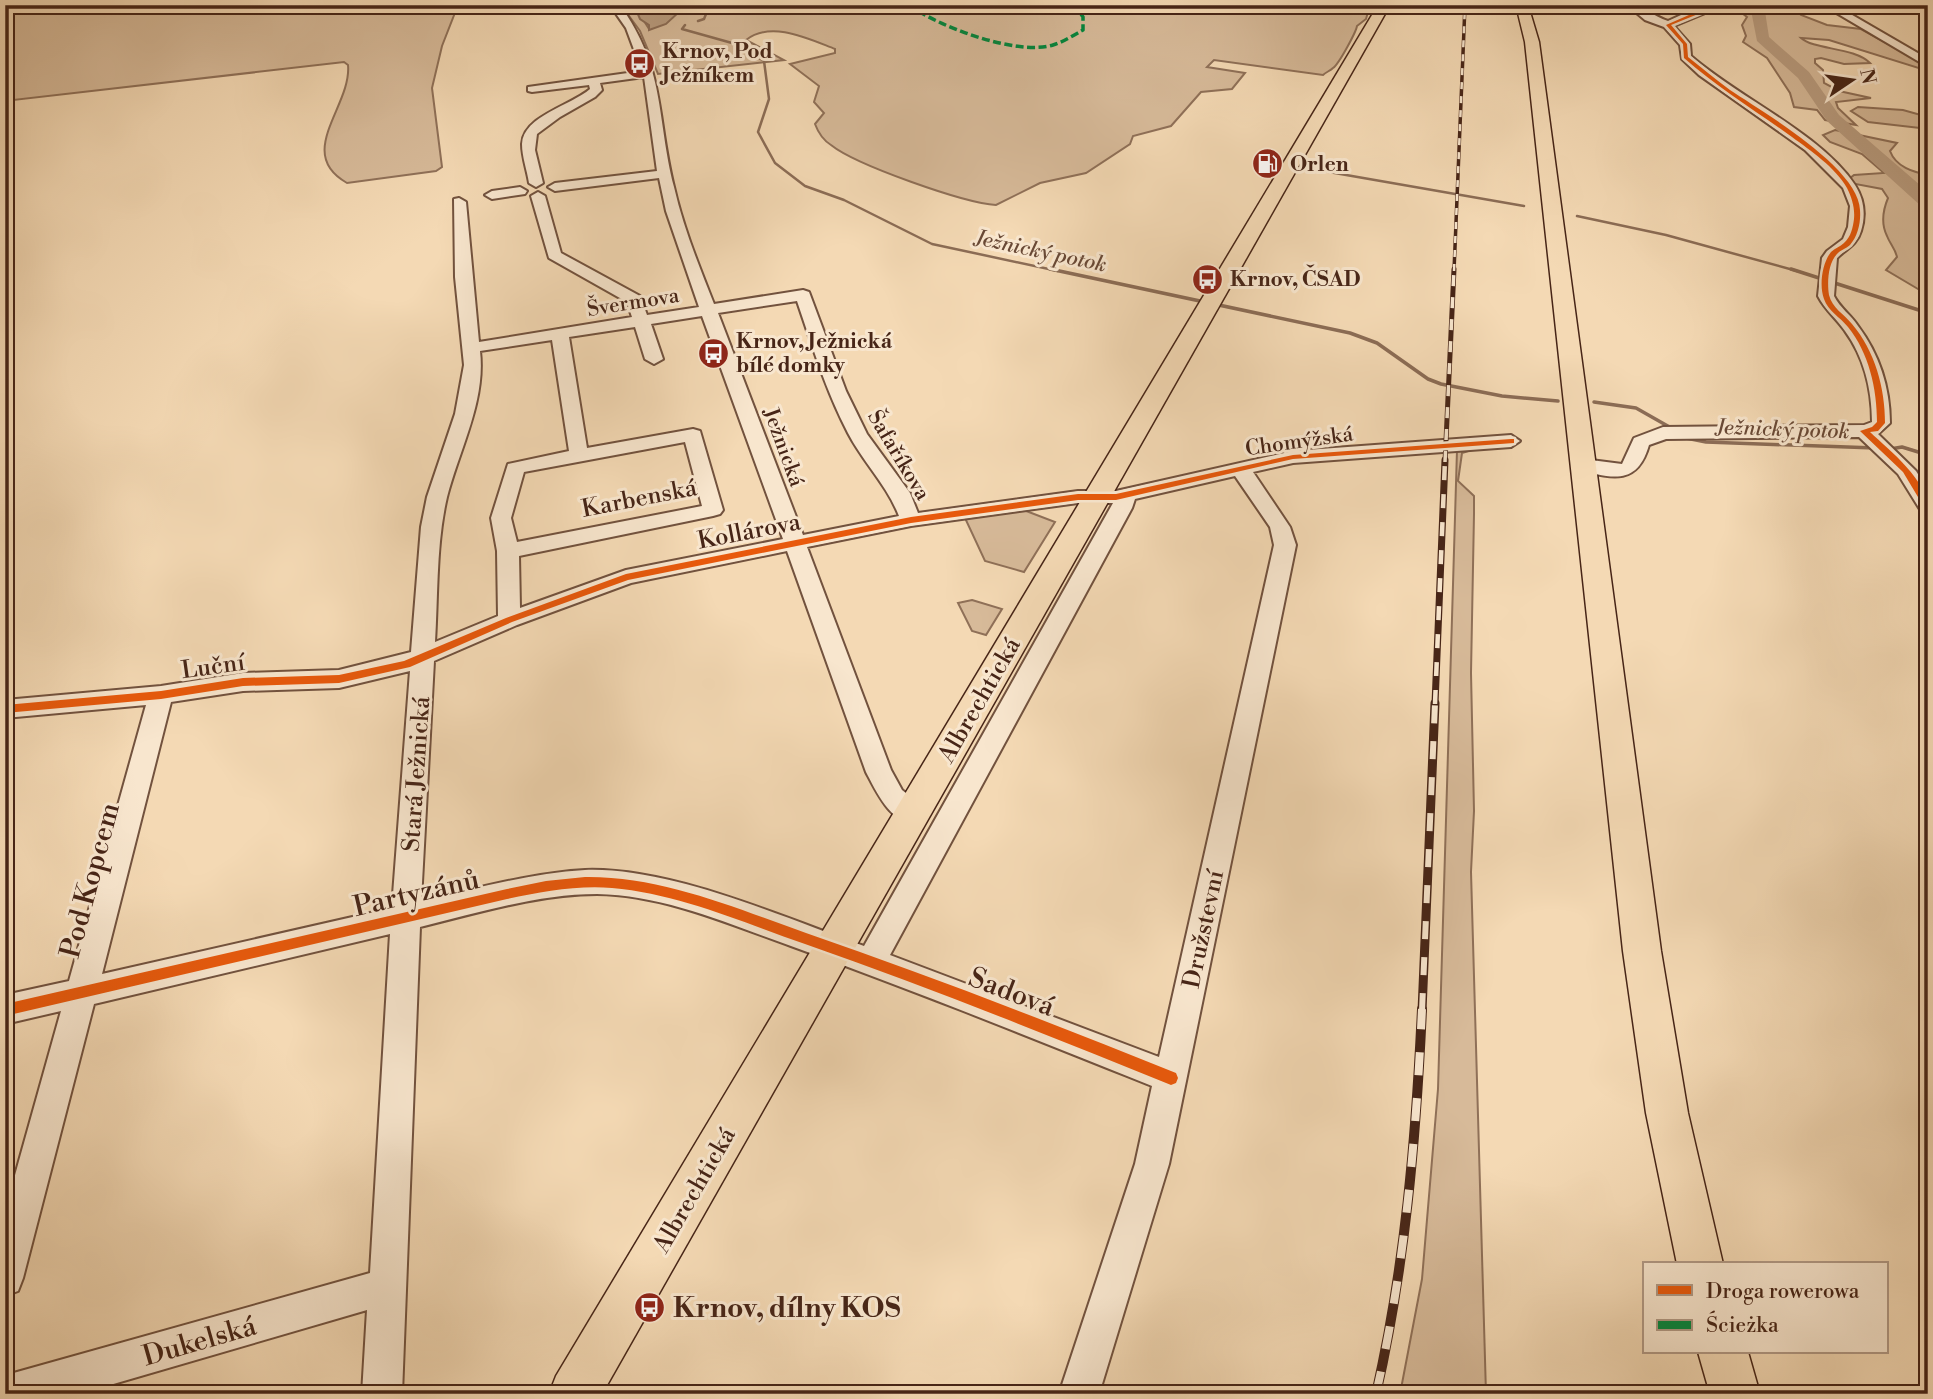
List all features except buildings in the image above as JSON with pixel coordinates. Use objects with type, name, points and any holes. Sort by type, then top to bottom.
[{"type":"main road","name":"Albrechtická","points":[[574,1394],[853,954],[913,814],[1384,5]]},
{"type":"main road","points":[[1522,5],[1532,42],[1649,1003],[1672,1137],[1700,1262]]},
{"type":"main road","points":[[1724,1354],[1735,1394]]},
{"type":"street","name":"Ježnická","points":[[615,5],[635,36],[650,73],[658,114],[662,174],[673,211],[884,783],[899,804],[913,814]]},
{"type":"street","points":[[1583,465],[1614,470],[1628,469],[1632,466],[1641,442],[1663,433],[1864,431],[1875,429],[1881,423],[1878,390],[1867,352],[1859,338],[1828,301],[1827,279],[1831,256],[1853,236],[1857,213],[1855,199],[1834,170],[1777,122],[1693,65],[1686,57],[1681,36],[1668,25],[1649,18],[1632,5]]},
{"type":"street","points":[[1668,25],[1707,9],[1708,5]]},
{"type":"street","points":[[1828,5],[1928,64]]},
{"type":"street","points":[[532,89],[650,73]]},
{"type":"street","points":[[593,80],[596,90],[592,95],[540,124],[531,133],[528,140],[537,190],[554,255],[634,299],[654,359]]},
{"type":"street","points":[[492,195],[520,191],[529,196],[537,190],[553,191],[555,187],[662,174]]},
{"type":"street","name":"Stará Ježnická","points":[[382,1394],[406,918],[431,527],[437,497],[464,414],[473,365],[459,202]]},
{"type":"street","name":"Švermova","points":[[470,348],[803,295]]},
{"type":"street","name":"Šafaříkova","points":[[803,295],[837,391],[858,435],[901,493],[911,520]]},
{"type":"street","points":[[560,335],[579,455]]},
{"type":"street","points":[[1864,431],[1906,471],[1928,507]]},
{"type":"street","name":"Karbenská","points":[[508,551],[713,510],[693,435],[515,468],[501,517],[508,551],[509,620]]},
{"type":"street","name":"Chomýžská","points":[[1096,498],[1126,494],[1293,457],[1511,441]]},
{"type":"street","name":"Družstevní","points":[[1079,1394],[1141,1202],[1171,1078],[1285,545],[1280,527],[1240,468]]},
{"type":"street","points":[[853,954],[1122,508],[1126,494]]},
{"type":"street","name":"Kollárova","points":[[423,656],[509,620],[626,577],[911,520],[1078,497],[1096,498]]},
{"type":"street","name":"Luční","points":[[5,709],[161,695],[243,682],[339,679],[393,668],[423,656]]},
{"type":"street","name":"Pod Kopcem","points":[[5,1278],[84,992],[161,695]]},
{"type":"street","name":"Partyzánů","points":[[5,1010],[533,889],[585,882],[610,882],[688,898],[853,954]]},
{"type":"street","name":"Sadová","points":[[853,954],[1171,1078]]},
{"type":"street","name":"Dukelská","points":[[10,1394],[388,1286]]},
{"type":"shaded area","points":[[5,5],[458,5],[442,46],[432,88],[442,167],[436,171],[347,183],[332,171],[325,158],[325,143],[347,81],[348,65],[344,62],[5,101]]},
{"type":"shaded area","points":[[621,5],[634,5],[649,29],[679,11],[666,5],[1370,5],[1366,19],[1357,26],[1339,61],[1323,75],[1214,60],[1207,67],[1245,73],[1232,89],[1201,92],[1171,126],[1133,136],[1130,144],[1086,173],[1040,183],[996,205],[960,198],[911,182],[863,163],[826,141],[815,124],[824,113],[814,102],[819,86],[790,64],[835,53],[835,49],[790,33],[767,32],[746,40],[784,60],[658,74],[640,31]]},
{"type":"shaded area","points":[[634,5],[666,5],[680,11],[666,24],[649,30],[649,25],[640,19]]},
{"type":"shaded area","points":[[1744,5],[1790,5],[1801,15],[1827,25],[1861,29],[1928,66],[1928,71],[1829,40],[1801,38],[1815,45],[1854,54],[1870,63],[1844,64],[1815,59],[1815,63],[1823,70],[1824,83],[1839,91],[1871,98],[1836,102],[1838,108],[1856,125],[1825,120],[1817,110],[1794,107],[1790,93],[1767,58],[1743,42],[1746,36],[1742,25],[1747,17],[1738,10]]},
{"type":"shaded area","points":[[1858,107],[1903,110],[1928,117],[1928,126],[1920,128],[1868,122],[1851,111]]},
{"type":"shaded area","points":[[1835,130],[1897,143],[1890,151],[1896,161],[1911,170],[1928,175],[1928,286],[1918,289],[1886,270],[1897,257],[1883,222],[1888,198],[1882,189],[1850,183],[1849,179],[1854,175],[1884,173],[1862,154],[1830,142],[1823,135]]},
{"type":"shaded area","points":[[1475,449],[1462,453],[1458,481],[1474,496],[1471,673],[1474,811],[1471,872],[1486,1394],[1400,1394],[1422,1279],[1438,1089],[1457,450]]},
{"type":"shaded area","points":[[1021,509],[1055,522],[1024,572],[985,561],[965,518]]},
{"type":"shaded area","points":[[972,600],[1002,609],[986,635],[972,631],[958,603]]},
{"type":"waterway","name":"Ježnický potok","points":[[677,5],[706,14],[704,19],[698,21]]},
{"type":"waterway","points":[[1757,5],[1762,38],[1804,75],[1833,118],[1928,202]]},
{"type":"waterway","name":"Ježnický potok","points":[[685,25],[682,29],[732,43],[764,61],[769,99],[758,132],[775,163],[805,186],[844,200],[932,244],[1058,271]]},
{"type":"waterway","points":[[1306,168],[1524,206]]},
{"type":"waterway","points":[[1577,216],[1666,235],[1797,271]]},
{"type":"waterway","name":"Ježnický potok","points":[[1050,269],[1350,333],[1377,343],[1428,379],[1441,384],[1502,396],[1558,401]]},
{"type":"waterway","points":[[1791,269],[1928,313]]},
{"type":"waterway","name":"Ježnický potok","points":[[1594,402],[1636,408],[1673,429]]},
{"type":"waterway","name":"Ježnický potok","points":[[1686,438],[1706,442],[1875,448]]},
{"type":"waterway","name":"Ježnický potok","points":[[1890,449],[1902,447],[1928,455]]},
{"type":"railway","points":[[1454,271],[1465,5]]},
{"type":"railway","points":[[1445,462],[1454,269]]},
{"type":"railway","points":[[1435,704],[1445,460]]},
{"type":"railway","points":[[1422,1011],[1435,703]]},
{"type":"railway","points":[[1376,1394],[1395,1299],[1408,1203],[1422,1009]]},
{"type":"marked path","points":[[909,5],[929,20],[1017,48],[1053,45],[1083,30],[1083,17],[1075,5]]},
{"type":"cycle path","points":[[1708,5],[1707,9],[1668,25],[1685,44],[1686,57],[1726,89],[1809,147],[1849,186],[1857,205],[1854,232],[1846,245],[1831,258],[1825,286],[1829,304],[1856,334],[1874,371],[1880,398],[1881,423],[1875,429],[1864,431]]},
{"type":"cycle path","points":[[1864,431],[1906,471],[1928,507]]},
{"type":"cycle path","points":[[5,709],[161,695],[243,682],[339,679],[406,664],[509,620],[626,577],[911,520],[1078,497],[1116,497],[1293,457],[1511,441]]},
{"type":"cycle path","points":[[5,1010],[507,894],[572,883],[599,882],[657,890],[724,910],[933,985],[1171,1078]]},
{"type":"place","name":"Krnov, Pod Ježníkem","points":[[639,63]]},
{"type":"place","name":"Orlen","points":[[1267,164]]},
{"type":"place","name":"Krnov, ČSAD","points":[[1207,279]]},
{"type":"place","name":"Krnov, Ježnická bílé domky","points":[[713,353]]},
{"type":"place","name":"Krnov, dílny KOS","points":[[650,1307]]}]
